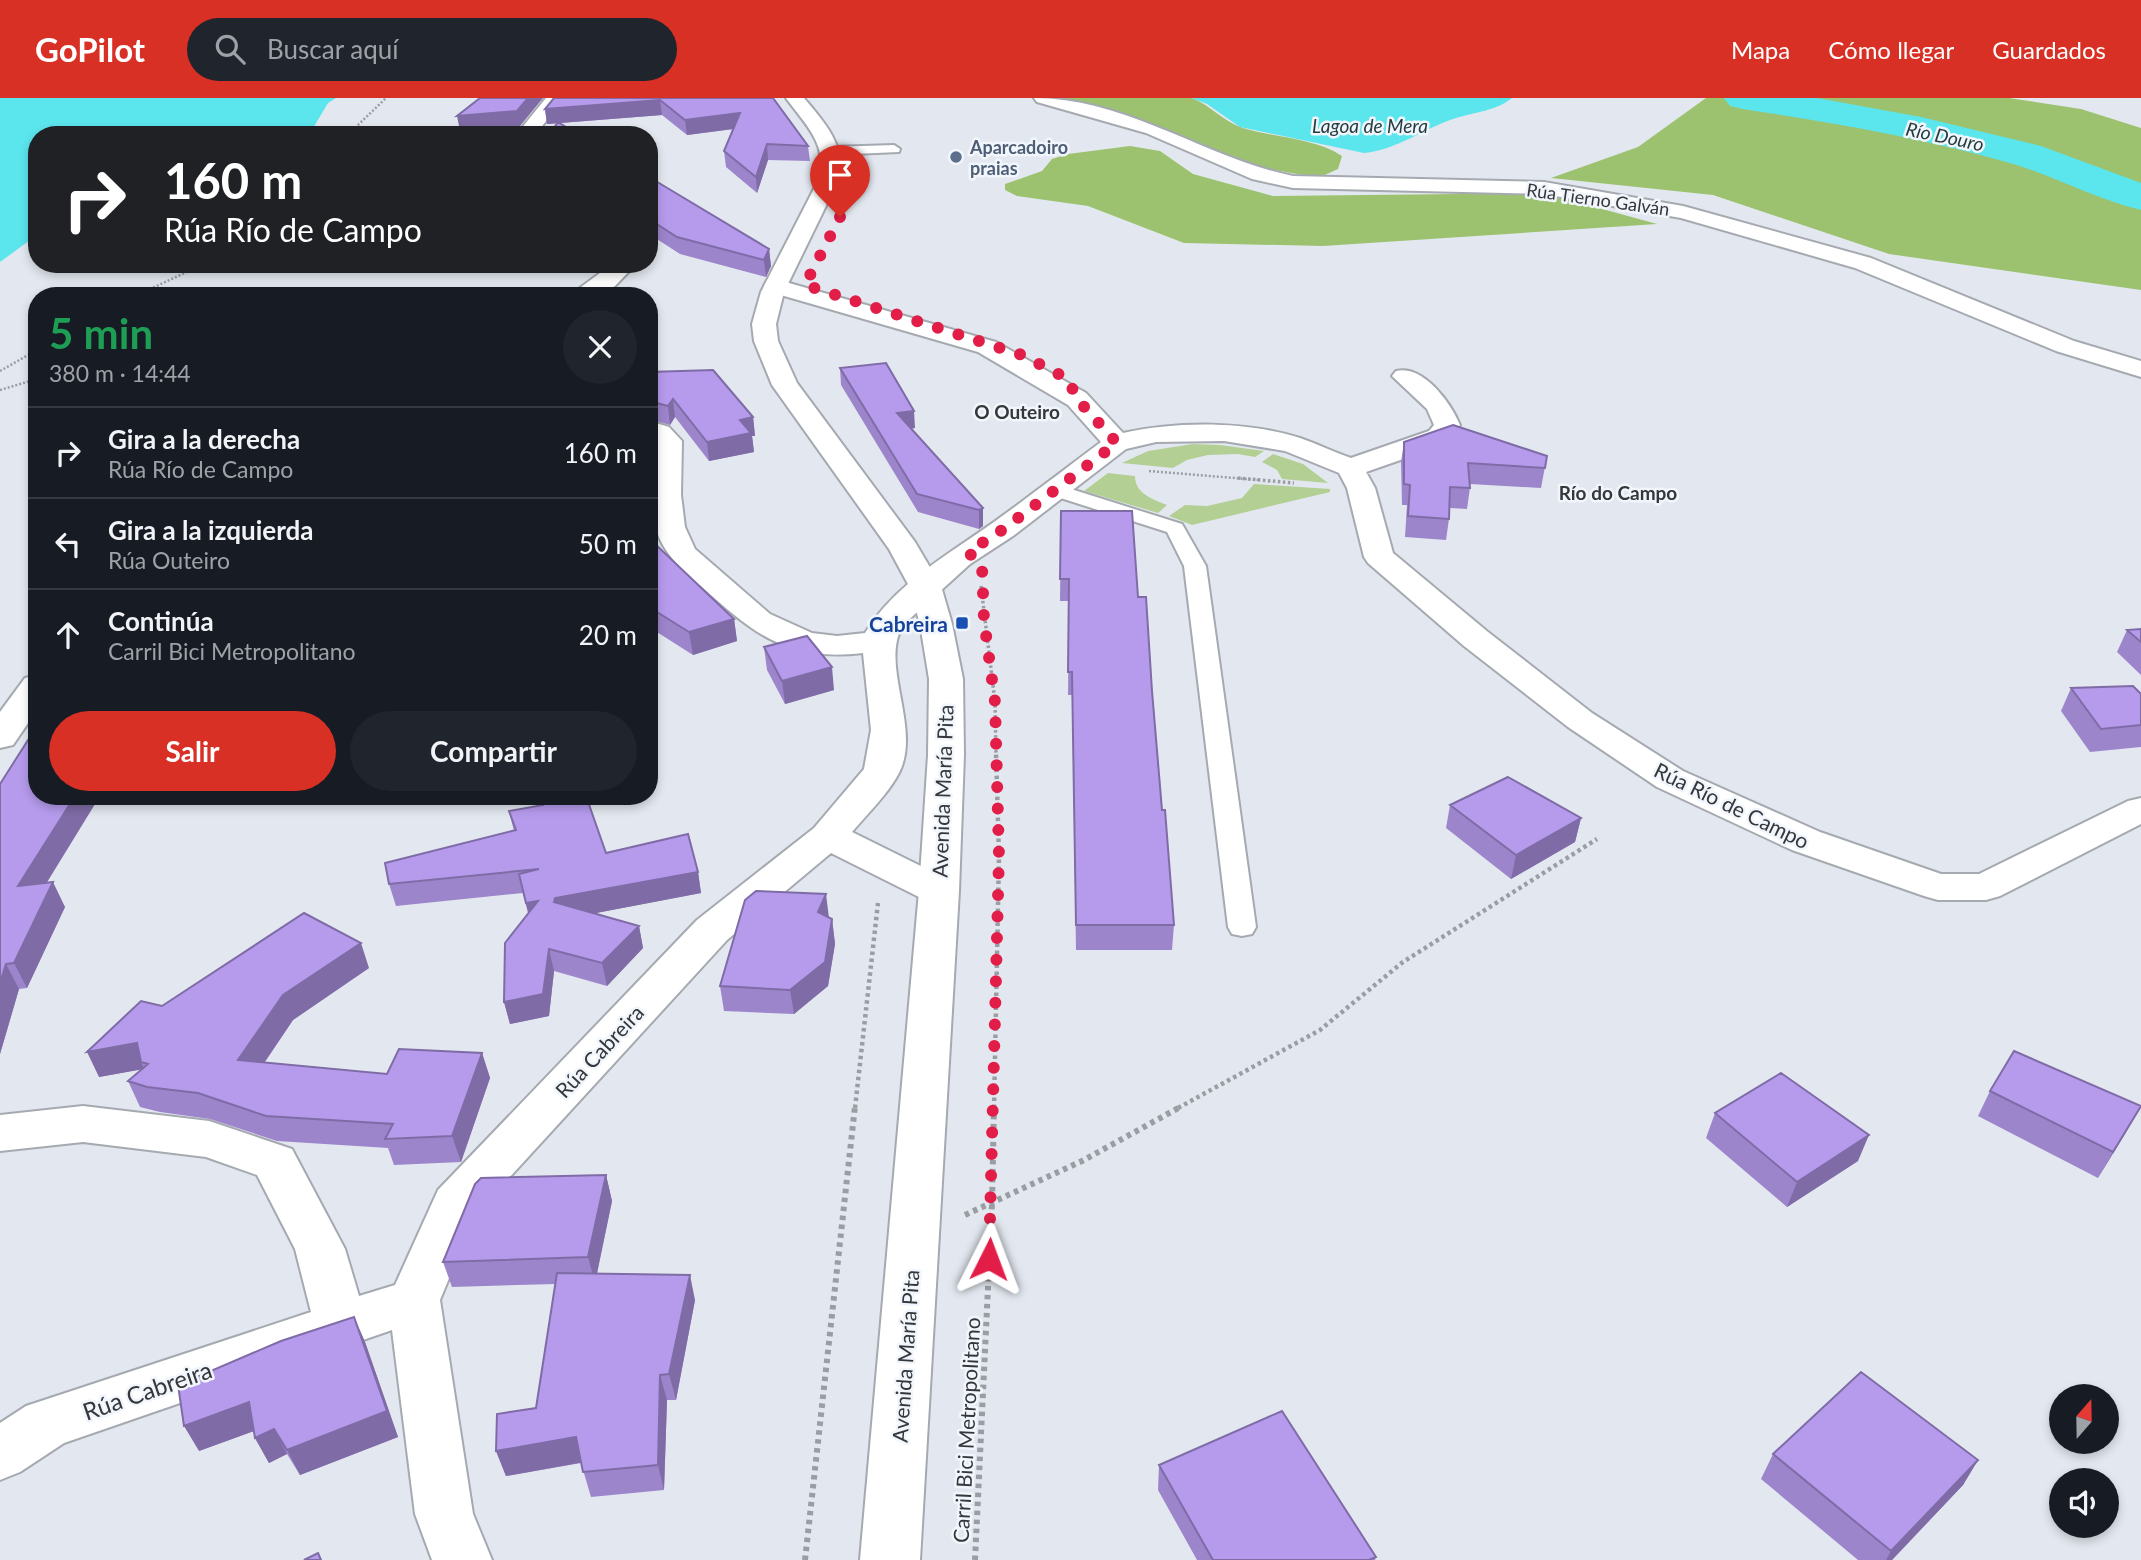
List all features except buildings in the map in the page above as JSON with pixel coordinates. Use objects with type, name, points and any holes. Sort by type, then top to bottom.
[{"type":"street","points":[[795,98],[821,131],[831,151]]},
{"type":"street","name":"Rúa Tierno Galván","points":[[1043,98],[1152,130],[1259,175],[1293,183],[1544,188],[1683,212],[1863,262],[2065,346],[2141,369]]},
{"type":"street","points":[[532,126],[553,101]]},
{"type":"street","name":"Avenida María Pita","points":[[831,151],[831,175],[775,286],[764,322],[771,360],[785,385],[904,548],[925,586],[936,624],[946,679],[946,755],[939,891],[890,1560]]},
{"type":"street","points":[[596,287],[615,273]]},
{"type":"street","points":[[775,286],[988,347],[1077,399],[1117,443]]},
{"type":"street","points":[[658,433],[668,441],[670,527],[682,553],[759,621],[805,642],[837,646],[879,641],[890,619],[925,586],[1117,443],[1156,434],[1224,433],[1291,444],[1355,478],[1439,437],[1447,425],[1439,406],[1405,376]]},
{"type":"street","name":"Rúa Río de Campo","points":[[1355,478],[1379,557],[1476,639],[1580,720],[1671,779],[1806,841],[1938,887],[1986,887],[2141,809]]},
{"type":"street","name":"Rúa Cabreira","points":[[0,1454],[46,1424],[414,1300],[455,1204],[712,930],[828,836],[882,771],[889,730],[880,674],[879,641]]},
{"type":"street","points":[[0,737],[28,698]]},
{"type":"street","points":[[828,836],[939,891]]},
{"type":"street","points":[[0,1133],[83,1125],[209,1139],[275,1162],[320,1249],[341,1325]]},
{"type":"street","points":[[414,1300],[444,1514],[463,1560]]},
{"type":"lane","points":[[831,151],[894,149]]},
{"type":"lane","points":[[1055,490],[1175,528],[1195,566],[1242,927]]},
{"type":"path","points":[[357,126],[386,98]]},
{"type":"path","points":[[154,287],[185,273]]},
{"type":"path","points":[[0,371],[28,355]]},
{"type":"path","points":[[0,390],[28,382]]},
{"type":"path","points":[[1142,471],[1355,478]]},
{"type":"path","name":"Carril Bici Metropolitano","points":[[968,552],[982,566],[984,620],[995,702],[999,856],[992,1204],[975,1560]]},
{"type":"path","points":[[913,1237],[992,1204],[1082,1161],[1320,1030],[1403,962],[1597,839]]},
{"type":"path","points":[[804,1560],[883,863]]},
{"type":"green space","points":[[1061,98],[1192,98],[1243,128],[1319,145],[1342,156],[1338,169],[1318,178],[1232,162],[1123,116]]},
{"type":"green space","points":[[1706,98],[2009,98],[2081,109],[2141,128],[2141,290],[1889,254],[1713,195],[1551,178],[1638,147]]},
{"type":"green space","points":[[1130,146],[1160,151],[1193,174],[1273,196],[1544,193],[1657,224],[1323,246],[1184,243],[1088,206],[1017,196],[1005,190],[1005,184],[1042,171],[1052,159],[1068,154]]},
{"type":"green space","points":[[1193,444],[1264,451],[1255,457],[1238,454],[1208,455],[1187,460],[1173,468],[1122,463],[1148,451]]},
{"type":"green space","points":[[1273,454],[1303,464],[1328,483],[1282,479],[1277,470],[1262,462]]},
{"type":"green space","points":[[1108,473],[1135,476],[1141,492],[1167,505],[1158,513],[1084,491]]},
{"type":"green space","points":[[1254,484],[1330,489],[1330,492],[1192,525],[1169,516],[1185,505],[1207,506],[1242,498]]},
{"type":"water","points":[[0,98],[336,98],[328,103],[314,126],[28,126],[28,242],[0,262]]},
{"type":"water","name":"Lagoa de Mera","points":[[1192,98],[1512,98],[1492,108],[1444,122],[1388,148],[1364,153],[1240,127],[1207,104]]},
{"type":"waterway","name":"Río Douro","points":[[1743,98],[1885,122],[1991,145],[2041,159],[2141,197]]},
{"type":"place","name":"Aparcadoiro praias","points":[[956,157]]},
{"type":"place","name":"Cabreira","points":[[962,623]]},
{"type":"district","name":"O Outeiro","points":[[1017,411]]},
{"type":"district","name":"Río do Campo","points":[[1618,492]]},
{"type":"route","points":[[840,217],[805,285],[1022,355],[1068,379],[1077,399],[1117,443],[1002,530],[968,552],[982,566],[984,620],[995,702],[999,856],[989,1259]]}]
